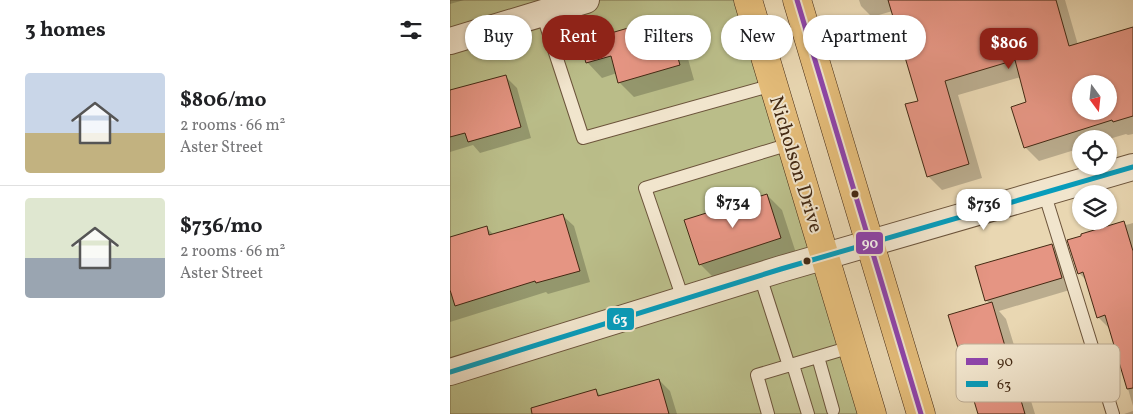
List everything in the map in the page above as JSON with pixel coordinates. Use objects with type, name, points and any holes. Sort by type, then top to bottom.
[{"type":"main road","name":"Nicholson Drive","points":[[748,0],[872,414]]},
{"type":"main road","points":[[797,0],[921,414]]},
{"type":"street","points":[[450,41],[586,0]]},
{"type":"street","points":[[450,372],[683,299],[1133,167]]},
{"type":"lane","points":[[542,14],[583,138],[773,85]]},
{"type":"lane","points":[[683,299],[645,188],[790,144]]},
{"type":"lane","points":[[1044,192],[1091,344]]},
{"type":"lane","points":[[760,276],[808,414]]},
{"type":"lane","points":[[768,414],[757,375],[851,347]]},
{"type":"lane","points":[[818,357],[833,410]]},
{"type":"lane","points":[[1109,402],[1113,414]]},
{"type":"green space","points":[[450,0],[747,0],[752,15],[721,15],[721,60],[765,60],[872,414],[450,414]]},
{"type":"building","points":[[888,0],[1056,0],[1069,46],[1133,27],[1133,116],[1113,122],[1112,120],[1081,130],[1072,130],[1072,133],[1024,148],[1011,107],[1026,102],[1015,60],[945,81],[969,164],[927,177],[905,104],[918,101],[906,60],[926,60],[926,15],[892,15]]},
{"type":"building","points":[[625,29],[625,60],[679,60],[680,65],[618,83],[612,60],[615,60],[615,32]]},
{"type":"building","points":[[585,60],[597,60],[586,63]]},
{"type":"building","points":[[506,75],[521,127],[468,142],[465,133],[450,137],[450,90]]},
{"type":"building","points":[[767,194],[781,238],[699,265],[684,220]]},
{"type":"building","points":[[563,214],[580,271],[536,283],[535,281],[455,306],[450,290],[450,237],[487,226],[489,235]]},
{"type":"building","points":[[1124,221],[1133,251],[1133,388],[1127,389],[1120,365],[1120,344],[1114,344],[1105,315],[1097,318],[1083,272],[1078,274],[1067,240],[1081,236],[1081,234],[1094,230],[1117,230],[1117,223]]},
{"type":"building","points":[[1052,244],[1062,278],[985,301],[975,266]]},
{"type":"building","points":[[992,302],[1004,344],[957,344],[948,315]]},
{"type":"building","points":[[659,379],[669,414],[532,414],[531,408],[596,389],[598,396]]},
{"type":"building","points":[[974,402],[1021,402],[1025,414],[978,414]]},
{"type":"transit line","name":"90","points":[[797,0],[921,414]]},
{"type":"transit line","name":"63","points":[[450,372],[781,269],[1133,167]]}]
